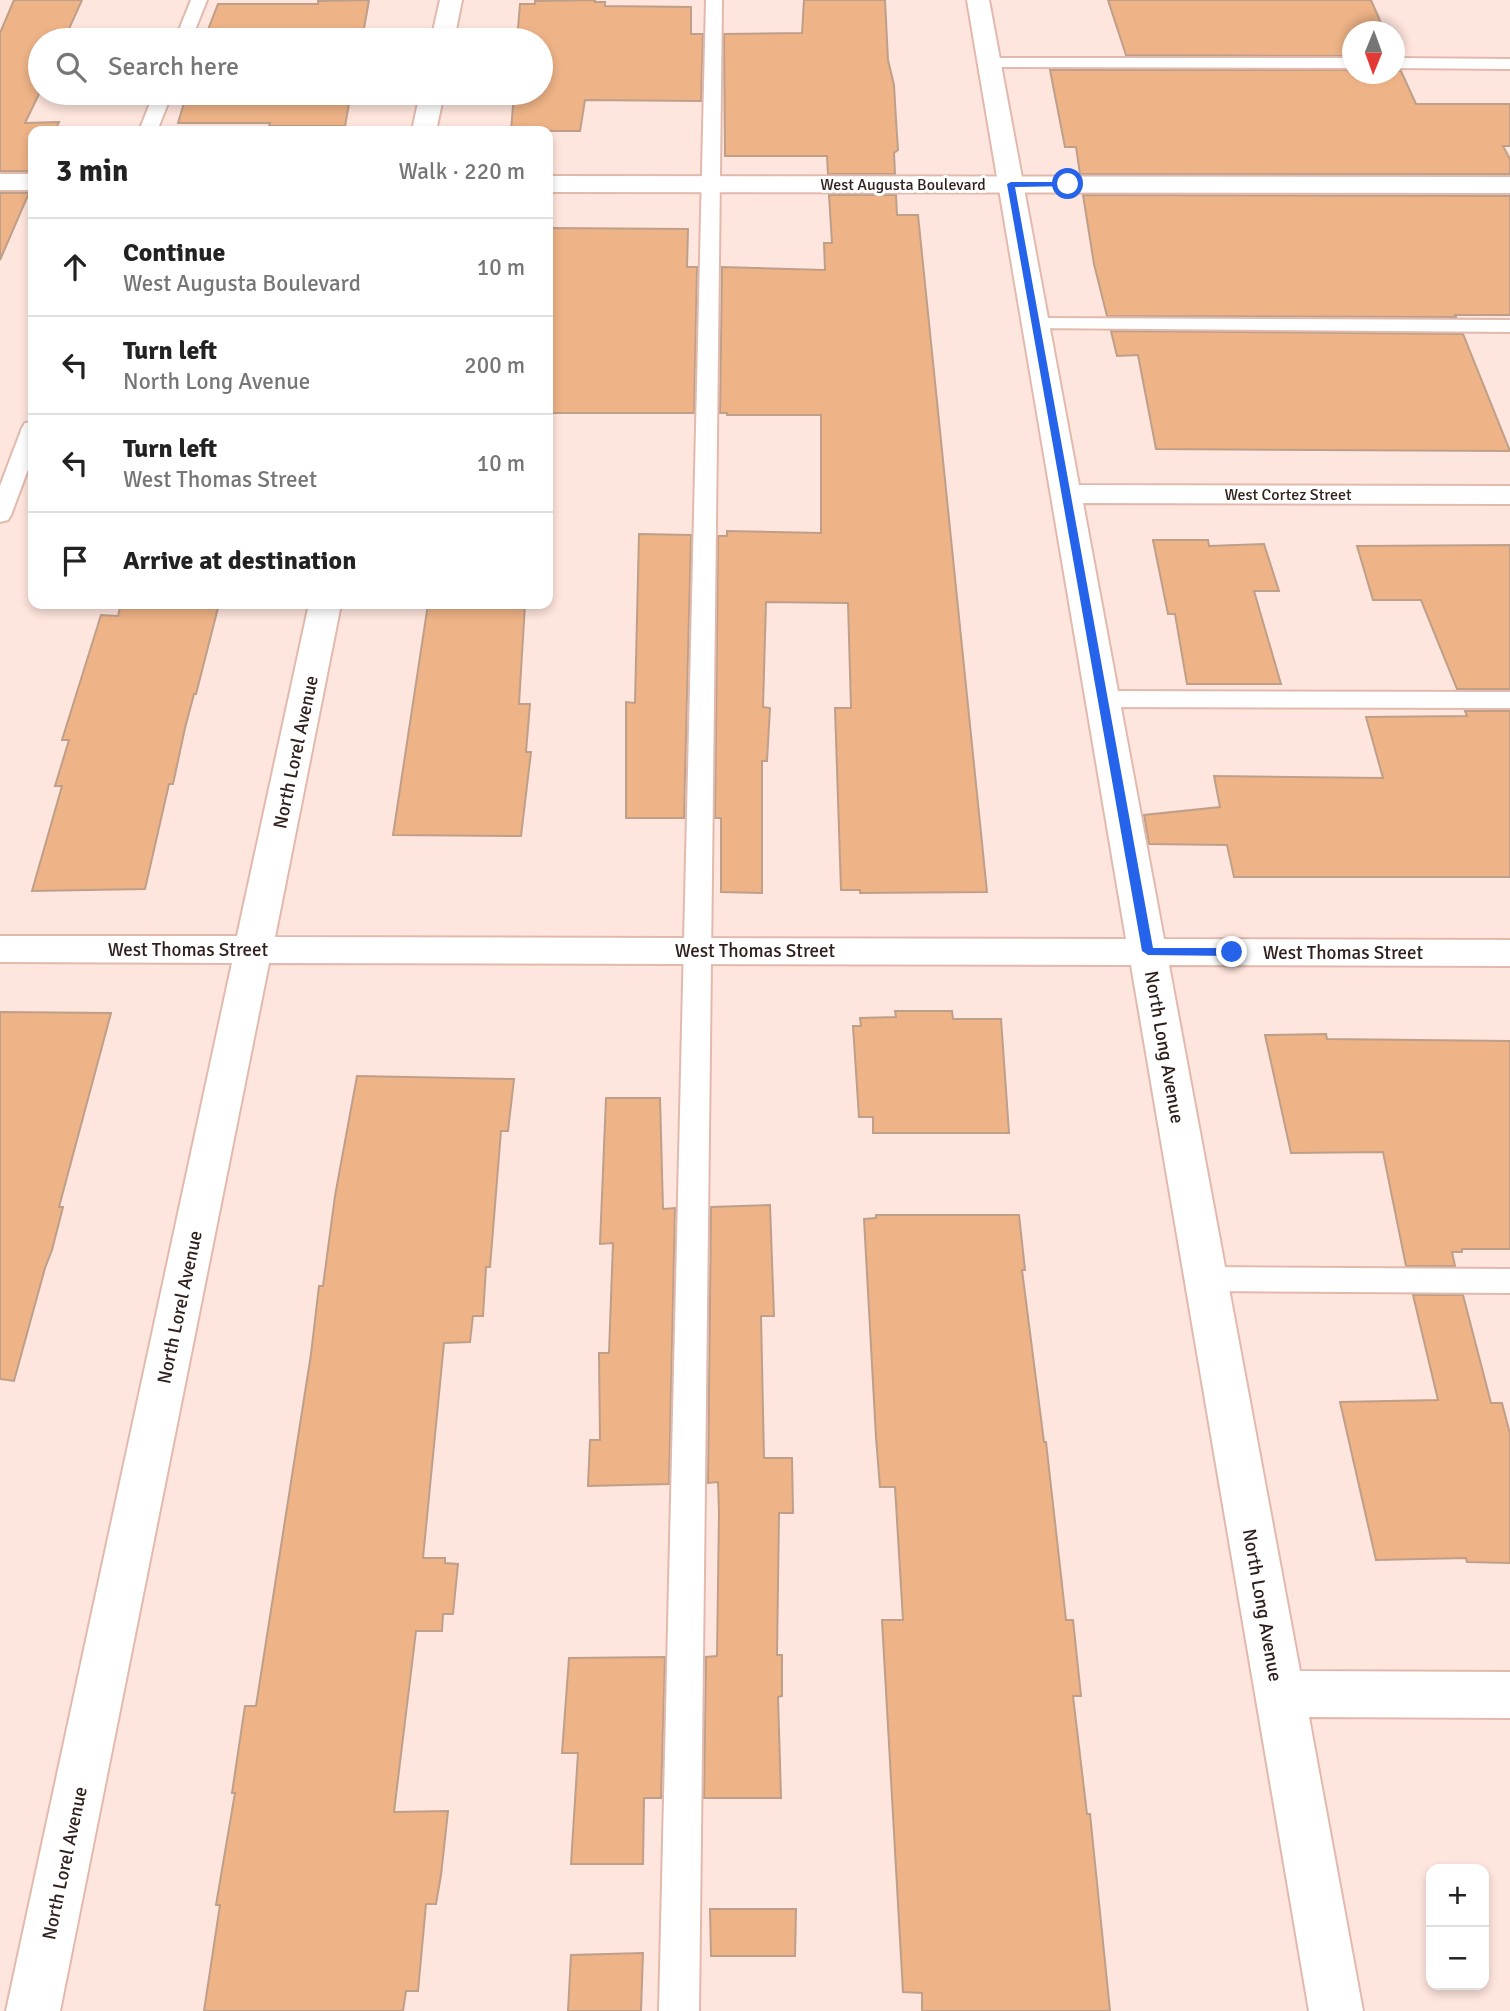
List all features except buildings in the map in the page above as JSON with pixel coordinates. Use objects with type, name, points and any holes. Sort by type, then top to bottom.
[{"type":"street","points":[[445,28],[451,0]]},
{"type":"street","name":"North Long Avenue","points":[[978,0],[1336,2011]]},
{"type":"street","points":[[425,126],[429,105]]},
{"type":"street","points":[[0,183],[28,183]]},
{"type":"street","name":"West Augusta Boulevard","points":[[553,184],[1510,185]]},
{"type":"street","name":"West Cortez Street","points":[[1066,494],[1510,495]]},
{"type":"street","name":"North Lorel Avenue","points":[[33,2011],[325,609]]},
{"type":"street","name":"West Thomas Street","points":[[0,949],[1510,953]]},
{"type":"street","points":[[1279,1694],[1510,1695]]},
{"type":"lane","points":[[188,28],[199,0]]},
{"type":"lane","points":[[679,2011],[714,0]]},
{"type":"lane","points":[[990,63],[1342,63]]},
{"type":"lane","points":[[1405,63],[1510,64]]},
{"type":"lane","points":[[150,126],[158,105]]},
{"type":"lane","points":[[1036,324],[1510,326]]},
{"type":"lane","points":[[0,514],[28,441]]},
{"type":"lane","points":[[1103,699],[1510,700]]},
{"type":"lane","points":[[1206,1279],[1510,1280]]},
{"type":"route","points":[[1068,184],[1011,184],[1148,951],[1232,952]]}]
